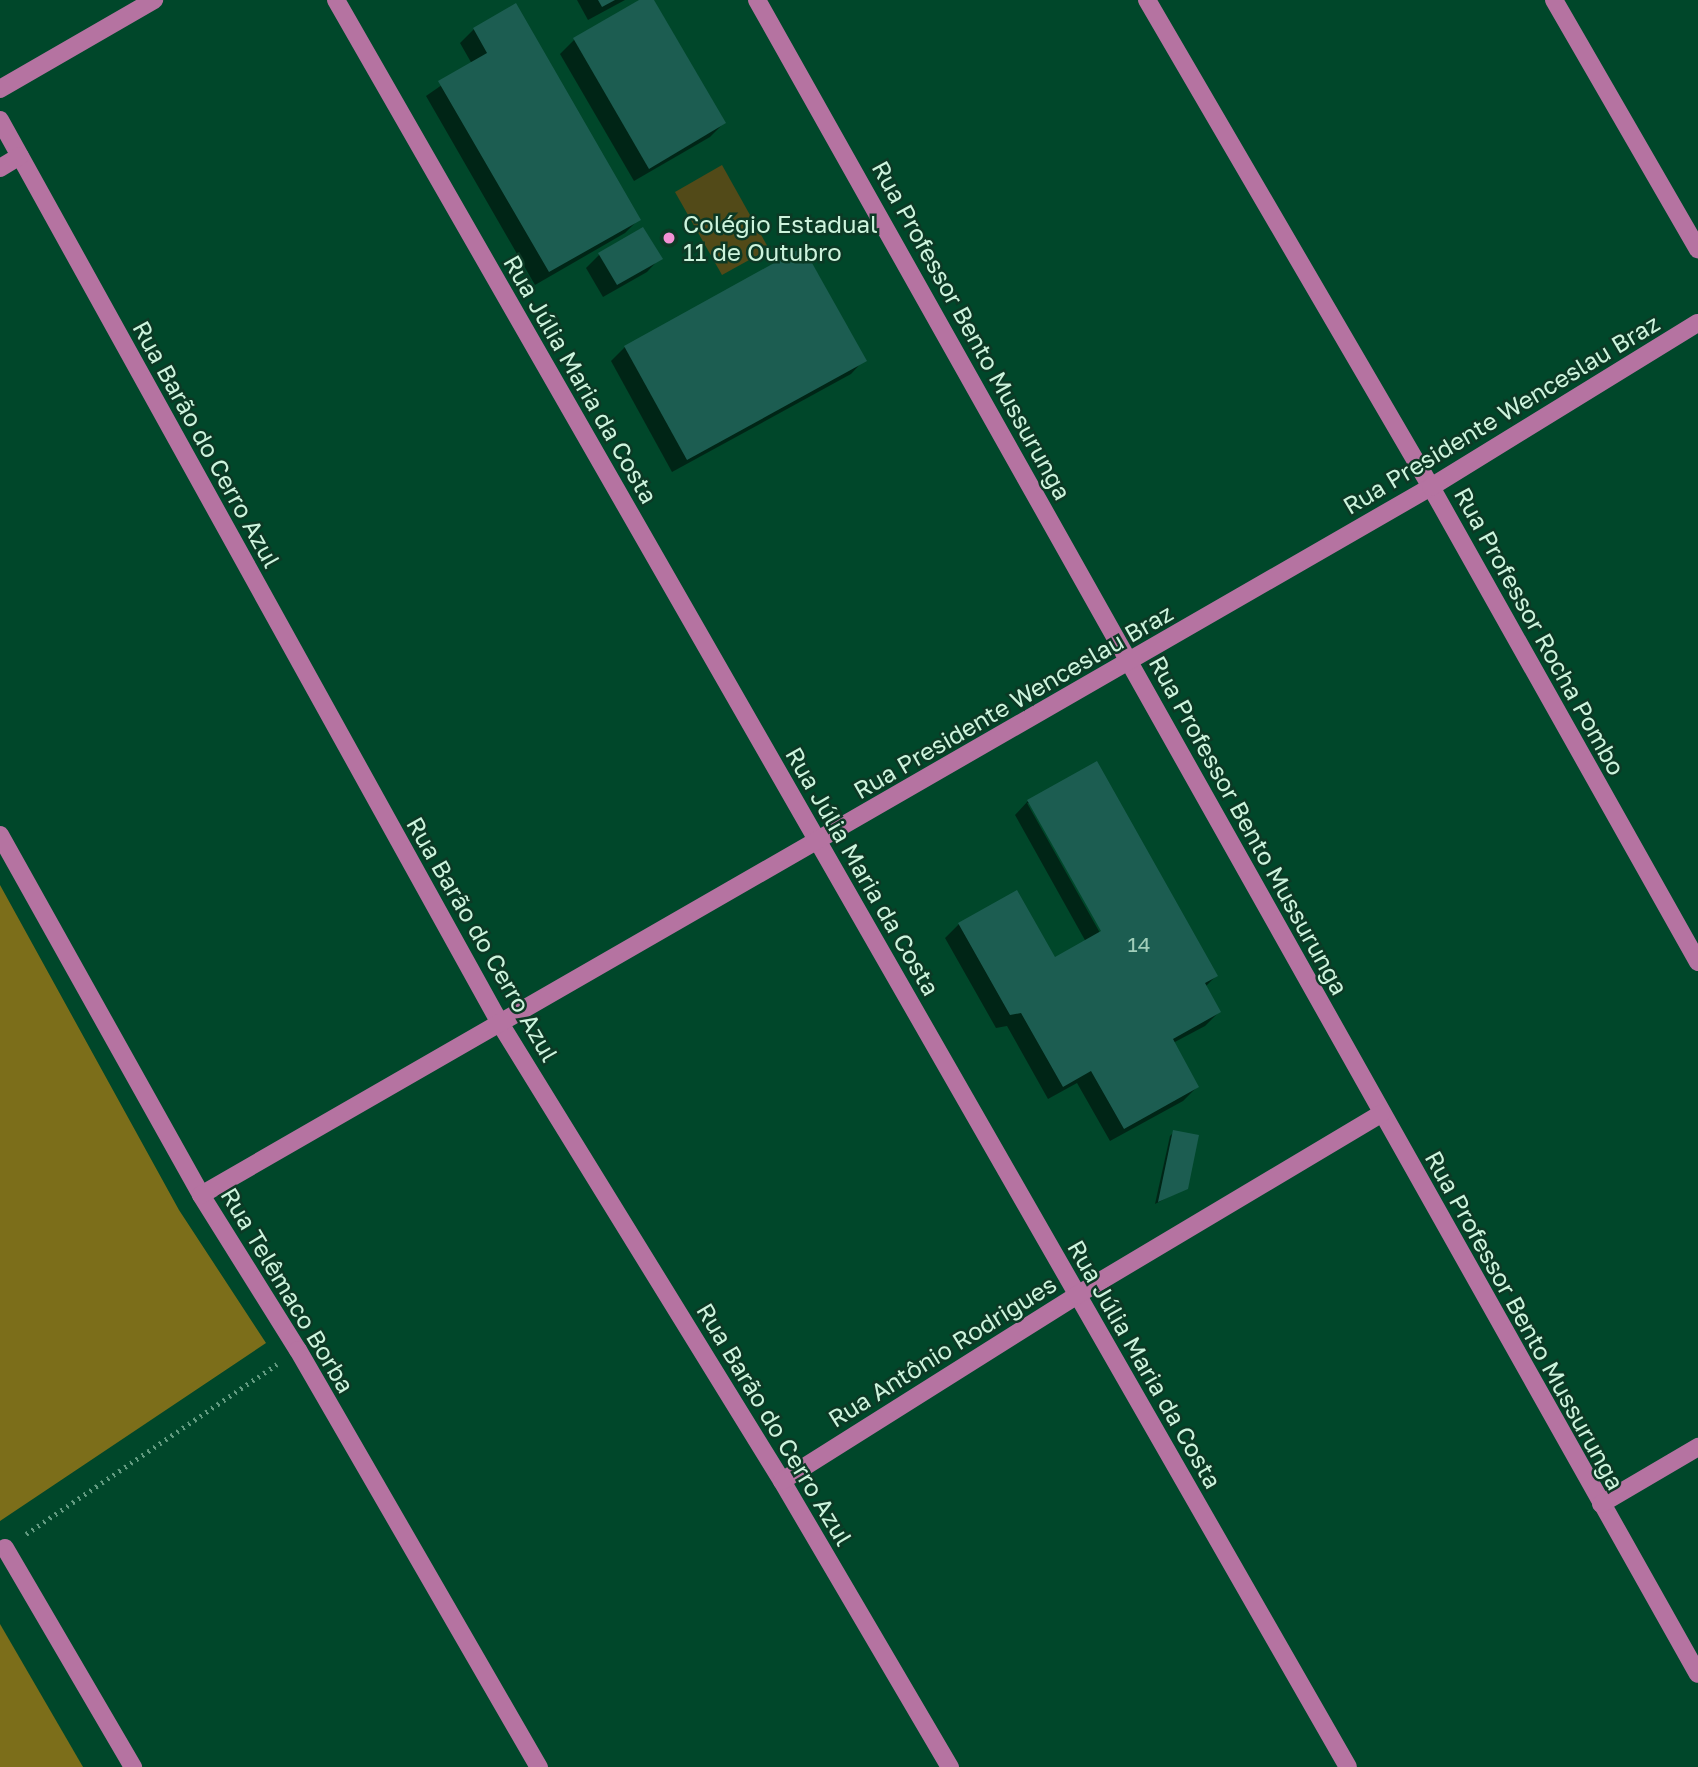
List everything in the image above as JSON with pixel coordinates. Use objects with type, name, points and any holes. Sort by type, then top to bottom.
[{"type":"street","points":[[0,89],[154,0]]},
{"type":"street","name":"Rua Júlia Maria da Costa","points":[[336,0],[1348,1767]]},
{"type":"street","name":"Rua Professor Bento Mussurunga","points":[[757,0],[1698,1674]]},
{"type":"street","name":"Rua Professor Rocha Pombo","points":[[1147,0],[1431,487],[1698,962]]},
{"type":"street","points":[[1554,0],[1698,249]]},
{"type":"street","name":"Rua Barão do Cerro Azul","points":[[0,120],[501,1025],[782,1480],[950,1767]]},
{"type":"street","points":[[0,168],[20,156]]},
{"type":"street","name":"Rua Presidente Wenceslau Braz","points":[[201,1195],[1131,662],[1431,487],[1698,323]]},
{"type":"street","name":"Rua Telêmaco Borba","points":[[0,835],[201,1195],[298,1350],[539,1767]]},
{"type":"street","name":"Rua Antônio Rodrigues","points":[[782,1480],[1077,1295],[1381,1114]]},
{"type":"street","points":[[1601,1504],[1698,1447]]},
{"type":"street","points":[[5,1548],[132,1767]]},
{"type":"path","points":[[5,1548],[298,1350]]},
{"type":"shaded area","points":[[722,165],[769,249],[722,275],[675,192]]},
{"type":"shaded area","points":[[0,885],[179,1210],[266,1343],[0,1521]]},
{"type":"shaded area","points":[[0,1624],[83,1767],[0,1767]]},
{"type":"building","points":[[598,0],[615,0],[602,7]]},
{"type":"building","points":[[639,0],[654,0],[726,123],[649,169],[573,38]]},
{"type":"building","points":[[516,3],[641,220],[549,272],[438,81],[487,53],[473,28]]},
{"type":"building","points":[[643,227],[663,259],[617,285],[598,253]]},
{"type":"building","points":[[803,247],[867,361],[687,460],[624,346]]},
{"type":"building","points":[[1097,761],[1218,976],[1205,983],[1221,1012],[1173,1039],[1199,1087],[1124,1129],[1091,1071],[1063,1087],[1021,1013],[1010,1015],[958,923],[1017,890],[1055,957],[1101,931],[1027,800]]},
{"type":"building","points":[[1173,1130],[1199,1135],[1188,1189],[1158,1202]]},
{"type":"place","name":"Colégio Estadual 11 de Outubro","points":[[669,238]]}]
